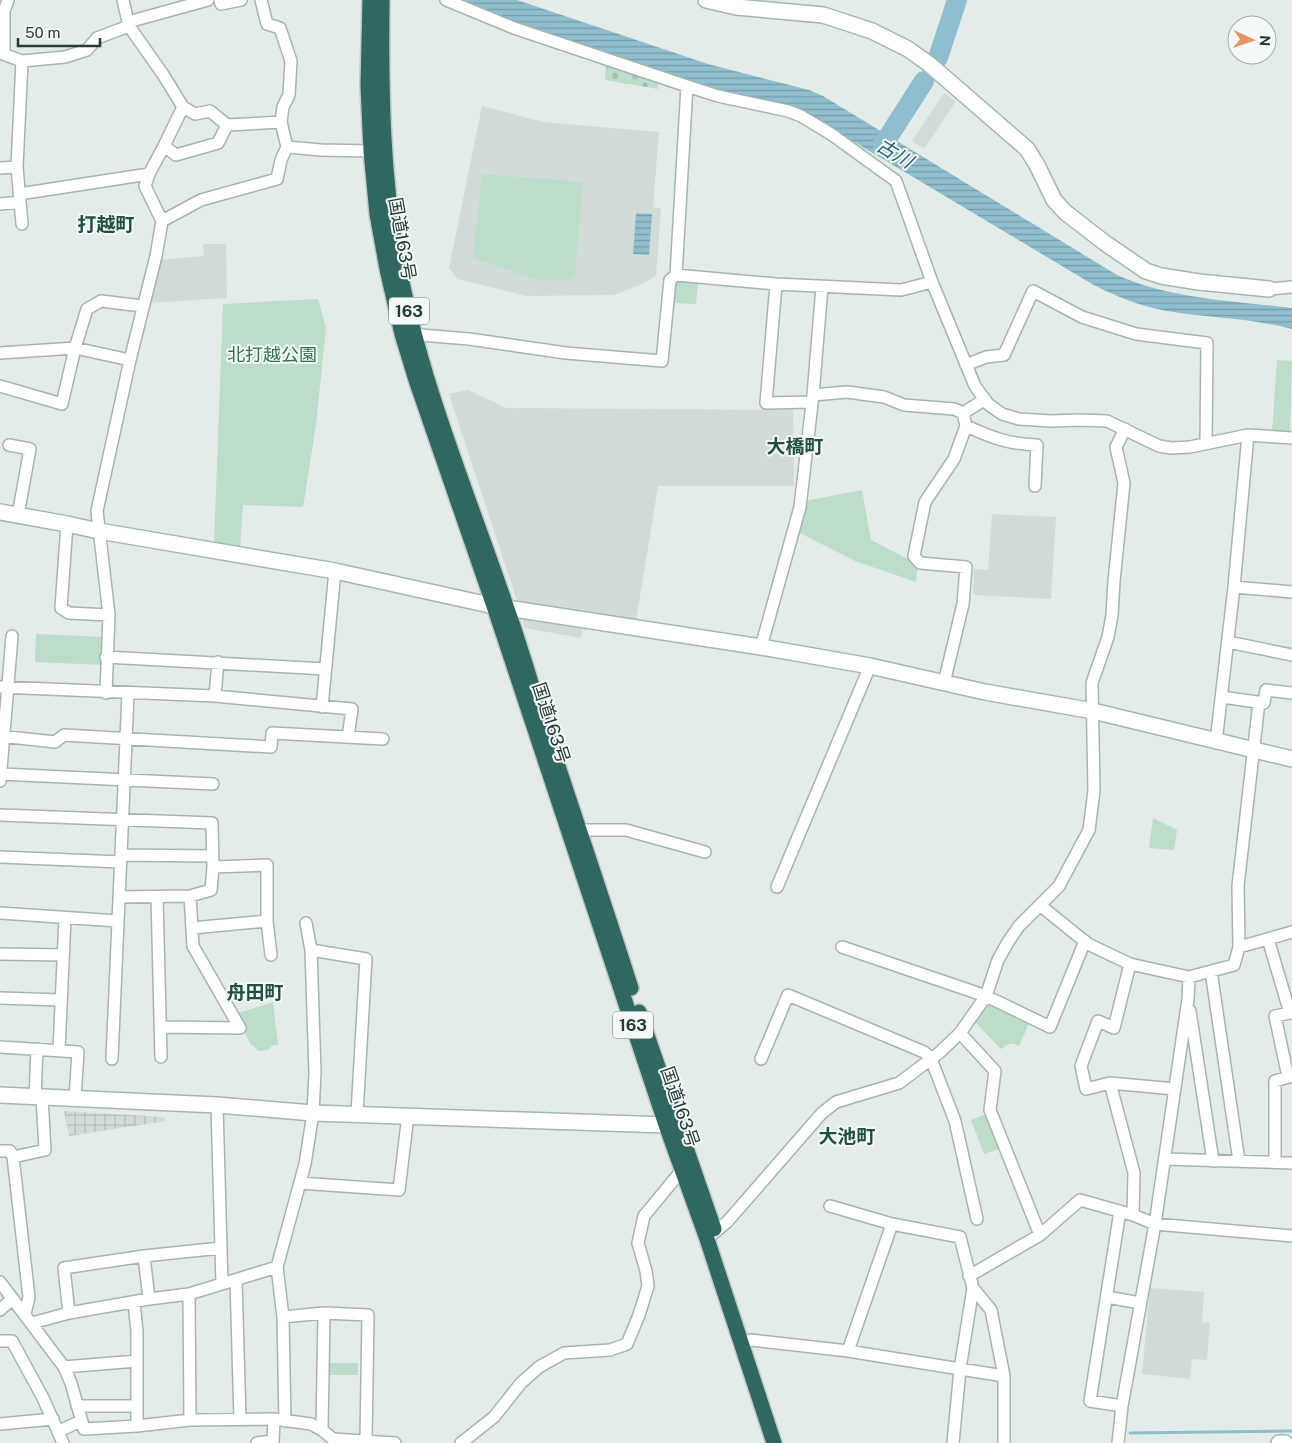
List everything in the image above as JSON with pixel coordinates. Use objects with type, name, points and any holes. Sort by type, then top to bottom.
[{"type":"highway","name":"国道163号","points":[[370,0],[368,86],[371,151],[377,214],[387,269],[408,334]]},
{"type":"highway","name":"国道163号","points":[[382,0],[382,123],[388,200],[408,334],[422,398],[580,830],[638,1007],[672,1125],[682,1170],[711,1236]]},
{"type":"highway","name":"国道163号","points":[[500,607],[533,730],[711,1236],[746,1342],[784,1443]]},
{"type":"highway","name":"国道163号","points":[[746,1342],[774,1443]]},
{"type":"street","points":[[8,0],[4,11],[2,53],[22,61],[65,57],[87,50],[97,38],[169,5],[208,0]]},
{"type":"street","points":[[123,0],[129,24],[164,76],[182,107],[195,114],[210,111],[227,125],[281,122]]},
{"type":"street","points":[[220,0],[221,4],[241,0]]},
{"type":"street","points":[[162,221],[201,200],[277,179],[281,160],[287,147],[281,122],[283,107],[289,95],[291,61],[280,28],[267,24],[261,0]]},
{"type":"street","points":[[446,0],[514,28],[687,86],[718,96],[788,111],[831,134],[896,181],[932,282],[975,386],[984,400],[1002,414],[1018,419],[1107,421],[1159,446],[1190,448],[1248,435],[1292,438]]},
{"type":"street","points":[[706,0],[736,7],[834,18],[872,31],[908,49],[929,64],[1027,149],[1054,200],[1065,212],[1146,271],[1161,276],[1199,282],[1269,289],[1292,288]]},
{"type":"street","points":[[22,61],[17,167],[22,224]]},
{"type":"street","points":[[408,334],[469,339],[566,353],[662,361],[670,280],[676,274],[687,86]]},
{"type":"street","points":[[106,693],[109,615],[97,511],[142,306],[156,256],[162,221],[144,186],[148,174],[164,146],[182,107]]},
{"type":"street","points":[[164,146],[176,155],[218,143],[227,125]]},
{"type":"street","points":[[287,147],[371,151]]},
{"type":"street","points":[[0,168],[17,167]]},
{"type":"street","points":[[0,204],[20,198],[148,174]]},
{"type":"street","points":[[676,274],[776,284],[901,290],[932,282]]},
{"type":"street","points":[[776,284],[766,403],[847,392],[884,397],[904,405],[954,409],[963,413]]},
{"type":"street","points":[[761,647],[800,506],[813,398],[822,287]]},
{"type":"street","points":[[966,365],[986,357],[1004,355],[1033,290],[1082,318],[1136,334],[1207,343],[1206,443]]},
{"type":"street","points":[[0,386],[62,404],[75,348],[87,309],[101,301],[142,306]]},
{"type":"street","points":[[0,353],[75,348],[130,360]]},
{"type":"street","points":[[963,413],[984,400]]},
{"type":"street","points":[[944,683],[963,604],[966,567],[920,562],[914,556],[925,502],[954,459],[966,426],[963,413]]},
{"type":"street","points":[[966,426],[998,440],[1017,444],[1037,445],[1035,486]]},
{"type":"street","points":[[711,1236],[727,1222],[822,1113],[836,1102],[899,1082],[931,1059],[960,1032],[986,996],[998,960],[1008,942],[1019,926],[1059,886],[1089,830],[1094,791],[1092,683],[1108,637],[1112,615],[1124,483],[1116,447],[1125,429]]},
{"type":"street","points":[[1216,742],[1234,587],[1248,435]]},
{"type":"street","points":[[9,445],[30,449],[18,515]]},
{"type":"street","points":[[0,512],[99,531],[335,571],[500,607],[761,647],[870,666],[944,683],[1093,711],[1292,759]]},
{"type":"street","points":[[67,524],[62,608],[68,614],[109,615]]},
{"type":"street","points":[[322,707],[335,571]]},
{"type":"street","points":[[1234,587],[1292,592]]},
{"type":"street","points":[[0,782],[4,688],[12,636]]},
{"type":"street","points":[[1228,642],[1292,655]]},
{"type":"street","points":[[106,657],[325,669]]},
{"type":"street","points":[[215,696],[218,662]]},
{"type":"street","points":[[777,887],[870,666]]},
{"type":"street","points":[[4,688],[215,696],[352,710],[348,737]]},
{"type":"street","points":[[1222,697],[1264,703],[1266,690],[1292,693]]},
{"type":"street","points":[[112,1059],[128,694]]},
{"type":"street","points":[[1041,906],[1085,941],[1130,964],[1189,977],[1234,965],[1239,947],[1238,886],[1252,750],[1259,702]]},
{"type":"street","points":[[2,737],[55,742],[64,735],[271,747],[272,733],[383,739]]},
{"type":"street","points":[[1,774],[213,784]]},
{"type":"street","points":[[0,815],[212,823],[211,890],[190,896],[119,897]]},
{"type":"street","points":[[580,830],[626,830],[705,852]]},
{"type":"street","points":[[0,858],[212,861],[267,865],[267,921],[270,954]]},
{"type":"street","points":[[157,896],[161,1057]]},
{"type":"street","points":[[161,1027],[240,1028],[193,946],[190,896]]},
{"type":"street","points":[[0,912],[118,921]]},
{"type":"street","points":[[59,1050],[65,918]]},
{"type":"street","points":[[192,928],[267,921]]},
{"type":"street","points":[[257,1443],[273,1442],[279,1420],[283,1317],[278,1267],[300,1183],[313,1113],[314,1072],[311,950],[306,923]]},
{"type":"street","points":[[1239,947],[1292,932]]},
{"type":"street","points":[[1268,939],[1290,1013],[1275,1016],[1290,1077],[1275,1081],[1275,1162]]},
{"type":"street","points":[[842,947],[986,996],[1050,1027],[1085,941]]},
{"type":"street","points":[[311,950],[366,959],[357,1113]]},
{"type":"street","points":[[0,954],[64,955]]},
{"type":"street","points":[[1130,964],[1114,1028],[1098,1021],[1081,1066],[1086,1089],[1110,1083],[1175,1090]]},
{"type":"street","points":[[1211,972],[1239,1162]]},
{"type":"street","points":[[1118,1443],[1122,1406],[1156,1224],[1188,999],[1189,977]]},
{"type":"street","points":[[761,1059],[788,995],[924,1052],[931,1059],[955,1121],[977,1219]]},
{"type":"street","points":[[0,998],[61,1000]]},
{"type":"street","points":[[1188,999],[1213,1161]]},
{"type":"street","points":[[960,1032],[995,1071],[990,1110],[1040,1235]]},
{"type":"street","points":[[0,1047],[78,1052],[76,1098]]},
{"type":"street","points":[[13,1157],[45,1150],[38,1097],[38,1049]]},
{"type":"street","points":[[1110,1083],[1134,1173],[1133,1215]]},
{"type":"street","points":[[0,1095],[218,1105],[313,1113],[672,1125]]},
{"type":"street","points":[[218,1105],[222,1284]]},
{"type":"street","points":[[300,1183],[399,1190],[408,1115]]},
{"type":"street","points":[[0,1151],[10,1151],[13,1157],[29,1297],[25,1314]]},
{"type":"street","points":[[1165,1159],[1292,1163]]},
{"type":"street","points":[[460,1443],[494,1417],[521,1383],[539,1367],[564,1352],[610,1350],[627,1344],[648,1286],[638,1243],[644,1216],[682,1170]]},
{"type":"street","points":[[969,1276],[1040,1235],[1080,1200],[1133,1215],[1156,1224],[1292,1236]]},
{"type":"street","points":[[830,1206],[892,1224],[960,1237],[973,1288],[991,1310],[1004,1376],[1004,1443]]},
{"type":"street","points":[[1120,1211],[1090,1401],[1122,1406]]},
{"type":"street","points":[[848,1352],[892,1224]]},
{"type":"street","points":[[69,1313],[64,1268],[144,1256],[221,1248]]},
{"type":"street","points":[[144,1256],[149,1299]]},
{"type":"street","points":[[32,1323],[69,1313],[189,1294],[278,1267]]},
{"type":"street","points":[[236,1280],[240,1419]]},
{"type":"street","points":[[0,1282],[64,1367],[71,1383],[80,1421],[84,1429],[190,1420],[279,1420],[311,1424],[334,1439],[395,1443]]},
{"type":"street","points":[[953,1443],[960,1369],[973,1288]]},
{"type":"street","points":[[189,1294],[190,1420]]},
{"type":"street","points":[[1107,1297],[1140,1303]]},
{"type":"street","points":[[0,1310],[12,1299]]},
{"type":"street","points":[[134,1302],[137,1331],[137,1426]]},
{"type":"street","points":[[283,1317],[324,1313],[368,1315],[366,1440]]},
{"type":"street","points":[[322,1430],[324,1313]]},
{"type":"street","points":[[0,1341],[12,1341],[59,1430],[63,1443]]},
{"type":"street","points":[[746,1342],[848,1352],[1004,1376]]},
{"type":"street","points":[[64,1367],[137,1361]]},
{"type":"street","points":[[77,1406],[137,1406]]},
{"type":"street","points":[[0,1424],[53,1419]]},
{"type":"street","points":[[59,1430],[80,1421]]},
{"type":"street","points":[[1279,1443],[1284,1443]]},
{"type":"shaded area","points":[[944,93],[956,101],[924,149],[912,141]]},
{"type":"shaded area","points":[[482,106],[543,122],[659,132],[653,207],[661,208],[656,276],[640,285],[614,295],[527,296],[458,279],[449,268]]},
{"type":"shaded area","points":[[203,244],[226,244],[227,298],[149,303],[158,260],[204,256]]},
{"type":"shaded area","points":[[468,390],[506,408],[793,410],[794,486],[658,486],[636,621],[585,614],[581,638],[525,628],[449,394]]},
{"type":"shaded area","points":[[992,514],[1056,517],[1051,599],[973,595],[974,569],[988,570]]},
{"type":"shaded area","points":[[64,1111],[164,1117],[165,1121],[69,1136]]},
{"type":"shaded area","points":[[1150,1288],[1204,1292],[1202,1322],[1210,1323],[1207,1360],[1192,1359],[1190,1379],[1142,1374]]},
{"type":"green space","points":[[606,66],[658,81],[658,89],[605,80]]},
{"type":"green space","points":[[482,174],[583,182],[575,279],[541,281],[473,258]]},
{"type":"green space","points":[[676,280],[698,281],[696,304],[674,303]]},
{"type":"green space","name":"北打越公園","points":[[318,299],[326,328],[316,425],[303,507],[243,505],[240,548],[214,545],[223,304]]},
{"type":"green space","points":[[1277,360],[1292,361],[1290,433],[1272,432]]},
{"type":"green space","points":[[862,490],[871,540],[918,564],[916,582],[855,561],[798,532],[805,501]]},
{"type":"green space","points":[[36,634],[105,637],[104,665],[35,662]]},
{"type":"green space","points":[[1153,818],[1177,830],[1174,850],[1149,848]]},
{"type":"green space","points":[[988,1001],[1030,1021],[1019,1046],[1010,1044],[1001,1049],[975,1022]]},
{"type":"green space","points":[[273,1002],[278,1045],[273,1045],[268,1050],[259,1051],[250,1043],[236,1014]]},
{"type":"green space","points":[[987,1114],[1001,1148],[984,1154],[971,1120]]},
{"type":"green space","points":[[328,1363],[358,1363],[358,1375],[328,1375]]},
{"type":"water","name":"古川","points":[[461,0],[517,0],[708,64],[809,90],[823,96],[1117,275],[1137,283],[1181,294],[1292,308],[1292,329],[1246,320],[1167,311],[1138,304],[1120,297],[1092,284],[801,110],[704,86],[529,28]]},
{"type":"water","points":[[636,213],[652,214],[649,255],[633,254]]},
{"type":"waterway","points":[[938,58],[957,0]]},
{"type":"waterway","name":"古川","points":[[883,145],[924,81]]},
{"type":"waterway","points":[[1130,1433],[1292,1431]]},
{"type":"district","name":"打越町","points":[[106,224]]},
{"type":"district","name":"大橋町","points":[[795,446]]},
{"type":"district","name":"舟田町","points":[[255,992]]},
{"type":"district","name":"大池町","points":[[847,1136]]}]
